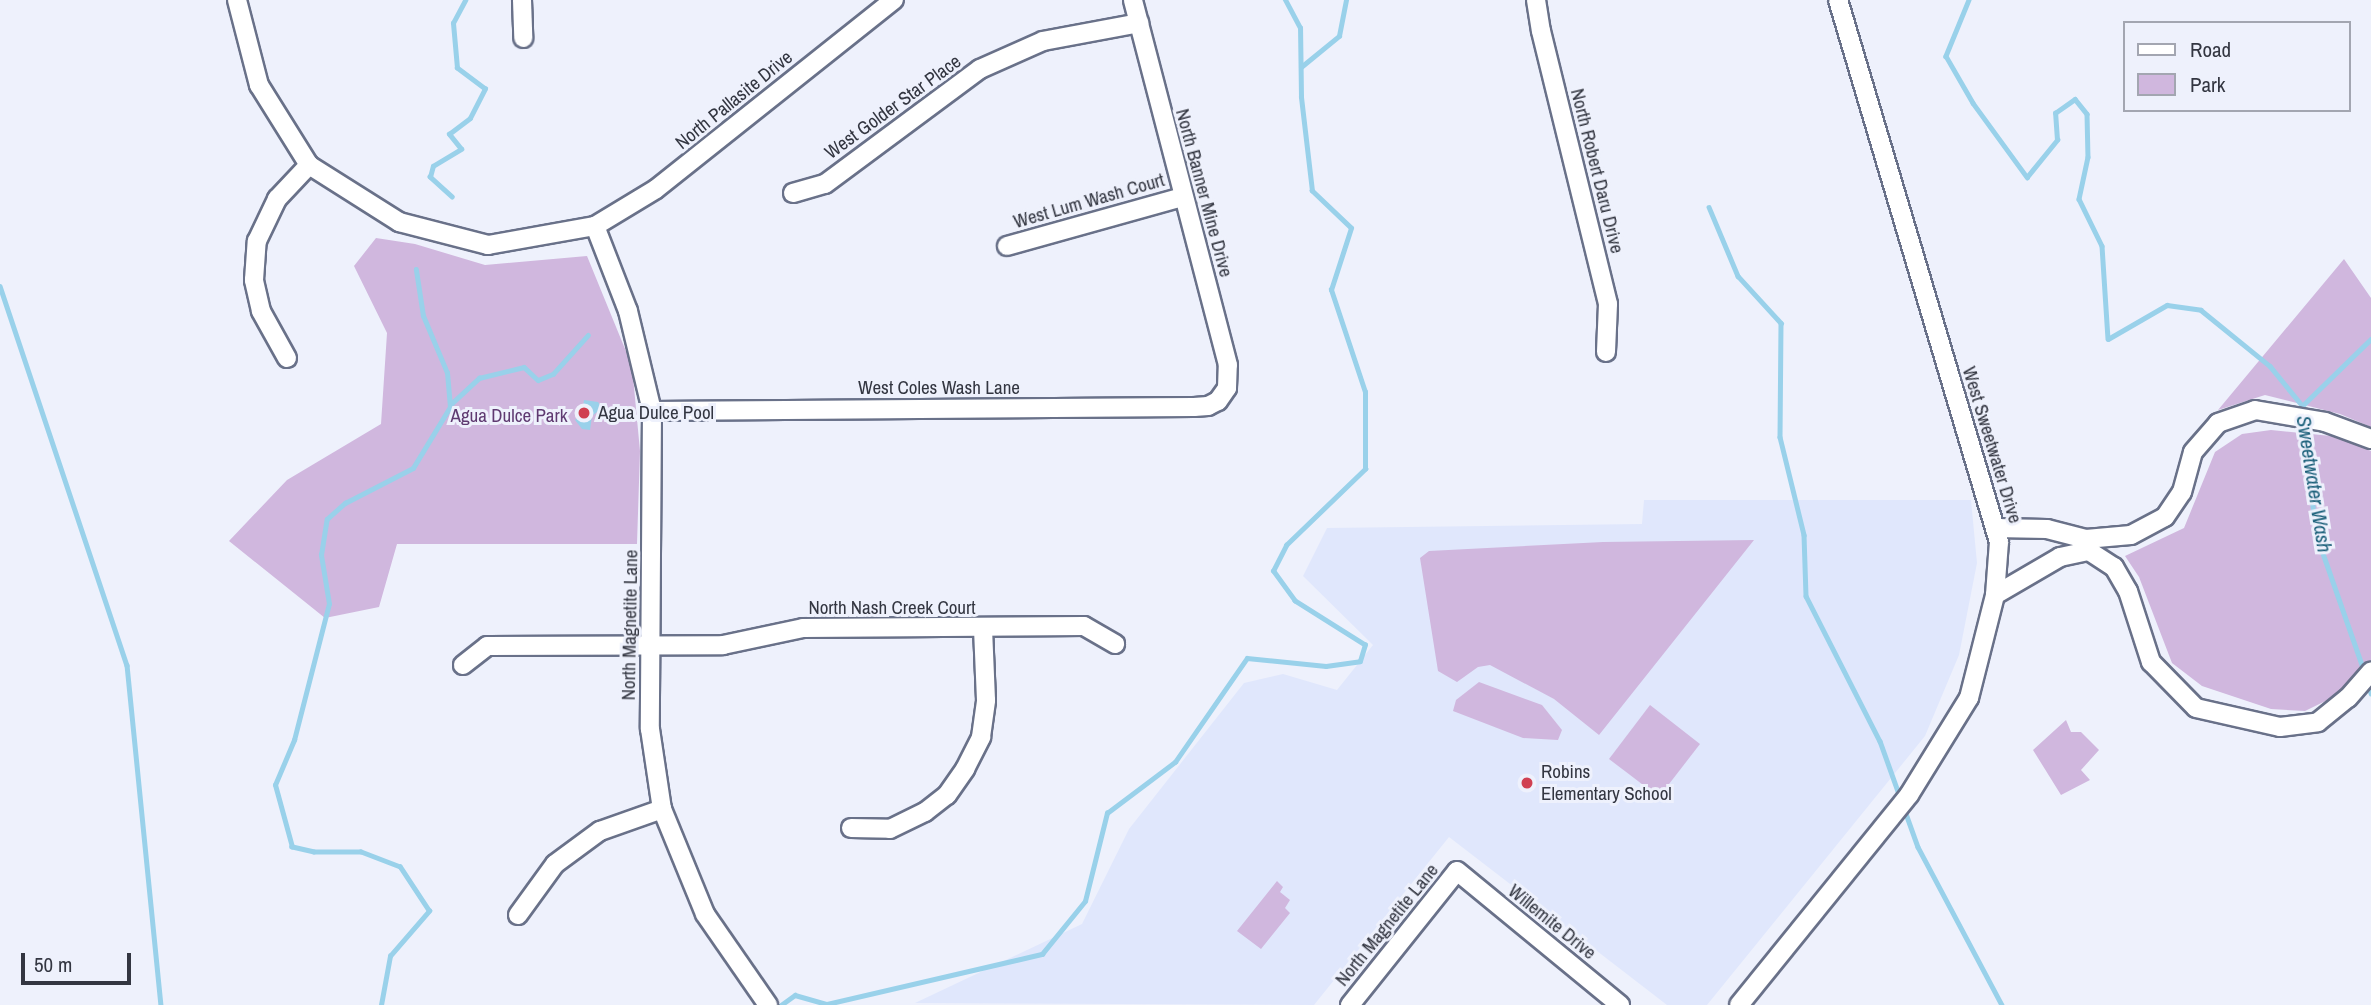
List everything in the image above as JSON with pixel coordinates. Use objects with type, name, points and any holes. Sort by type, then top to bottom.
[{"type":"street","points":[[237,0],[259,85],[309,165],[399,222],[488,245],[595,226]]},
{"type":"street","points":[[522,0],[523,38]]},
{"type":"street","name":"North Pallasite Drive","points":[[595,226],[656,190],[894,0]]},
{"type":"street","name":"North Banner Mine Drive","points":[[1133,0],[1182,197],[1228,365],[1228,399]]},
{"type":"street","name":"North Robert Daru Drive","points":[[1536,0],[1541,31],[1608,304],[1606,352]]},
{"type":"street","name":"West Sweetwater Drive","points":[[1739,1005],[1909,794],[1969,698],[1995,595],[1999,542],[1838,0]]},
{"type":"street","name":"West Golder Star Place","points":[[793,193],[825,184],[980,69],[1044,41],[1139,23]]},
{"type":"street","points":[[287,358],[261,311],[254,279],[257,241],[277,199],[309,165]]},
{"type":"street","name":"West Lum Wash Court","points":[[1007,246],[1182,197]]},
{"type":"street","name":"North Magnetite Lane","points":[[595,226],[628,311],[652,411],[650,729],[663,809],[705,914],[768,1005]]},
{"type":"street","name":"West Coles Wash Lane","points":[[652,411],[1194,407],[1208,406],[1228,399]]},
{"type":"street","points":[[1995,528],[2047,529],[2086,539],[2131,535],[2165,517],[2182,492],[2193,452],[2218,424],[2255,410],[2325,422],[2371,439]]},
{"type":"street","points":[[1995,595],[2060,556],[2089,551],[2114,567],[2127,591],[2151,662],[2196,708],[2280,727],[2318,722],[2348,698],[2371,672]]},
{"type":"street","name":"North Nash Creek Court","points":[[463,665],[487,646],[723,645],[803,628],[983,629],[1084,626],[1115,643]]},
{"type":"street","points":[[851,828],[890,829],[925,812],[947,795],[965,769],[981,737],[986,700],[983,629]]},
{"type":"street","points":[[519,915],[555,864],[600,831],[663,809]]},
{"type":"street","name":"North Magnetite Lane","points":[[1350,1005],[1457,871]]},
{"type":"street","name":"Willemite Drive","points":[[1457,871],[1620,1005]]},
{"type":"shaded area","name":"Robins Elementary School","points":[[1644,500],[1971,500],[1977,563],[1959,655],[1925,736],[1707,1005],[1667,1005],[1449,837],[1314,1005],[915,1003],[1082,924],[1129,829],[1244,683],[1283,674],[1337,690],[1373,645],[1303,576],[1327,528],[1642,524]]},
{"type":"green space","name":"Agua Dulce Park","points":[[376,238],[415,244],[485,265],[587,256],[632,366],[640,451],[637,544],[397,544],[379,607],[325,618],[229,541],[287,480],[381,424],[387,333],[354,266]]},
{"type":"green space","points":[[2344,259],[2371,298],[2371,427],[2340,414],[2265,395],[2218,410]]},
{"type":"green space","points":[[2271,430],[2341,437],[2371,451],[2371,660],[2344,692],[2305,711],[2271,709],[2202,686],[2172,663],[2139,577],[2125,556],[2184,528],[2215,452],[2242,434]]},
{"type":"green space","points":[[1754,540],[1599,735],[1554,699],[1490,665],[1478,667],[1457,682],[1438,671],[1420,558],[1429,551],[1603,542]]},
{"type":"green space","points":[[1479,682],[1542,705],[1562,730],[1558,740],[1523,738],[1453,711],[1456,700]]},
{"type":"green space","points":[[1650,705],[1700,744],[1659,797],[1609,759]]},
{"type":"green space","points":[[2066,720],[2071,732],[2081,732],[2099,750],[2081,770],[2090,780],[2061,795],[2033,750]]},
{"type":"green space","points":[[1277,881],[1283,887],[1280,892],[1290,900],[1285,908],[1290,913],[1261,949],[1237,931]]},
{"type":"water","name":"Agua Dulce Pool","points":[[584,400],[598,402],[602,408],[592,416],[590,430],[582,429],[575,420],[582,414]]},
{"type":"waterway","points":[[452,197],[430,177],[433,166],[461,149],[449,134],[470,118],[485,89],[457,68],[453,23],[465,0]]},
{"type":"waterway","points":[[781,1005],[795,995],[827,1004],[1042,954],[1085,901],[1107,813],[1175,762],[1247,658],[1326,666],[1360,661],[1365,645],[1295,601],[1273,571],[1286,545],[1365,469],[1365,392],[1331,290],[1351,228],[1312,191],[1301,97],[1300,28],[1285,0]]},
{"type":"waterway","points":[[1301,67],[1339,36],[1346,0]]},
{"type":"waterway","points":[[1969,0],[1946,56],[1973,103],[2027,177],[2057,140],[2055,113],[2075,99],[2087,114],[2088,157],[2079,199],[2102,246],[2108,339],[2167,305],[2201,310],[2270,366],[2301,404]]},
{"type":"waterway","points":[[1709,207],[1738,276],[1781,323],[1780,437],[1804,535],[1806,596],[1880,741],[1900,797]]},
{"type":"waterway","points":[[381,1005],[390,956],[429,911],[400,867],[361,852],[314,852],[292,847],[275,785],[294,740],[329,604],[321,555],[327,519],[345,503],[413,468],[450,407],[447,373],[423,316],[416,270]]},
{"type":"waterway","points":[[0,286],[127,665],[161,1005]]},
{"type":"waterway","points":[[450,405],[479,378],[524,367],[538,380],[553,374],[588,335]]},
{"type":"waterway","name":"Sweetwater Wash","points":[[2302,406],[2371,339]]},
{"type":"waterway","name":"Sweetwater Wash","points":[[2304,421],[2306,459],[2318,539],[2365,673]]},
{"type":"waterway","name":"Sweetwater Wash","points":[[2367,682],[2371,693]]},
{"type":"waterway","points":[[1904,808],[1918,847],[2002,1005]]},
{"type":"place","name":"Agua Dulce Pool","points":[[584,413]]},
{"type":"place","name":"Robins Elementary School","points":[[1527,783]]}]
